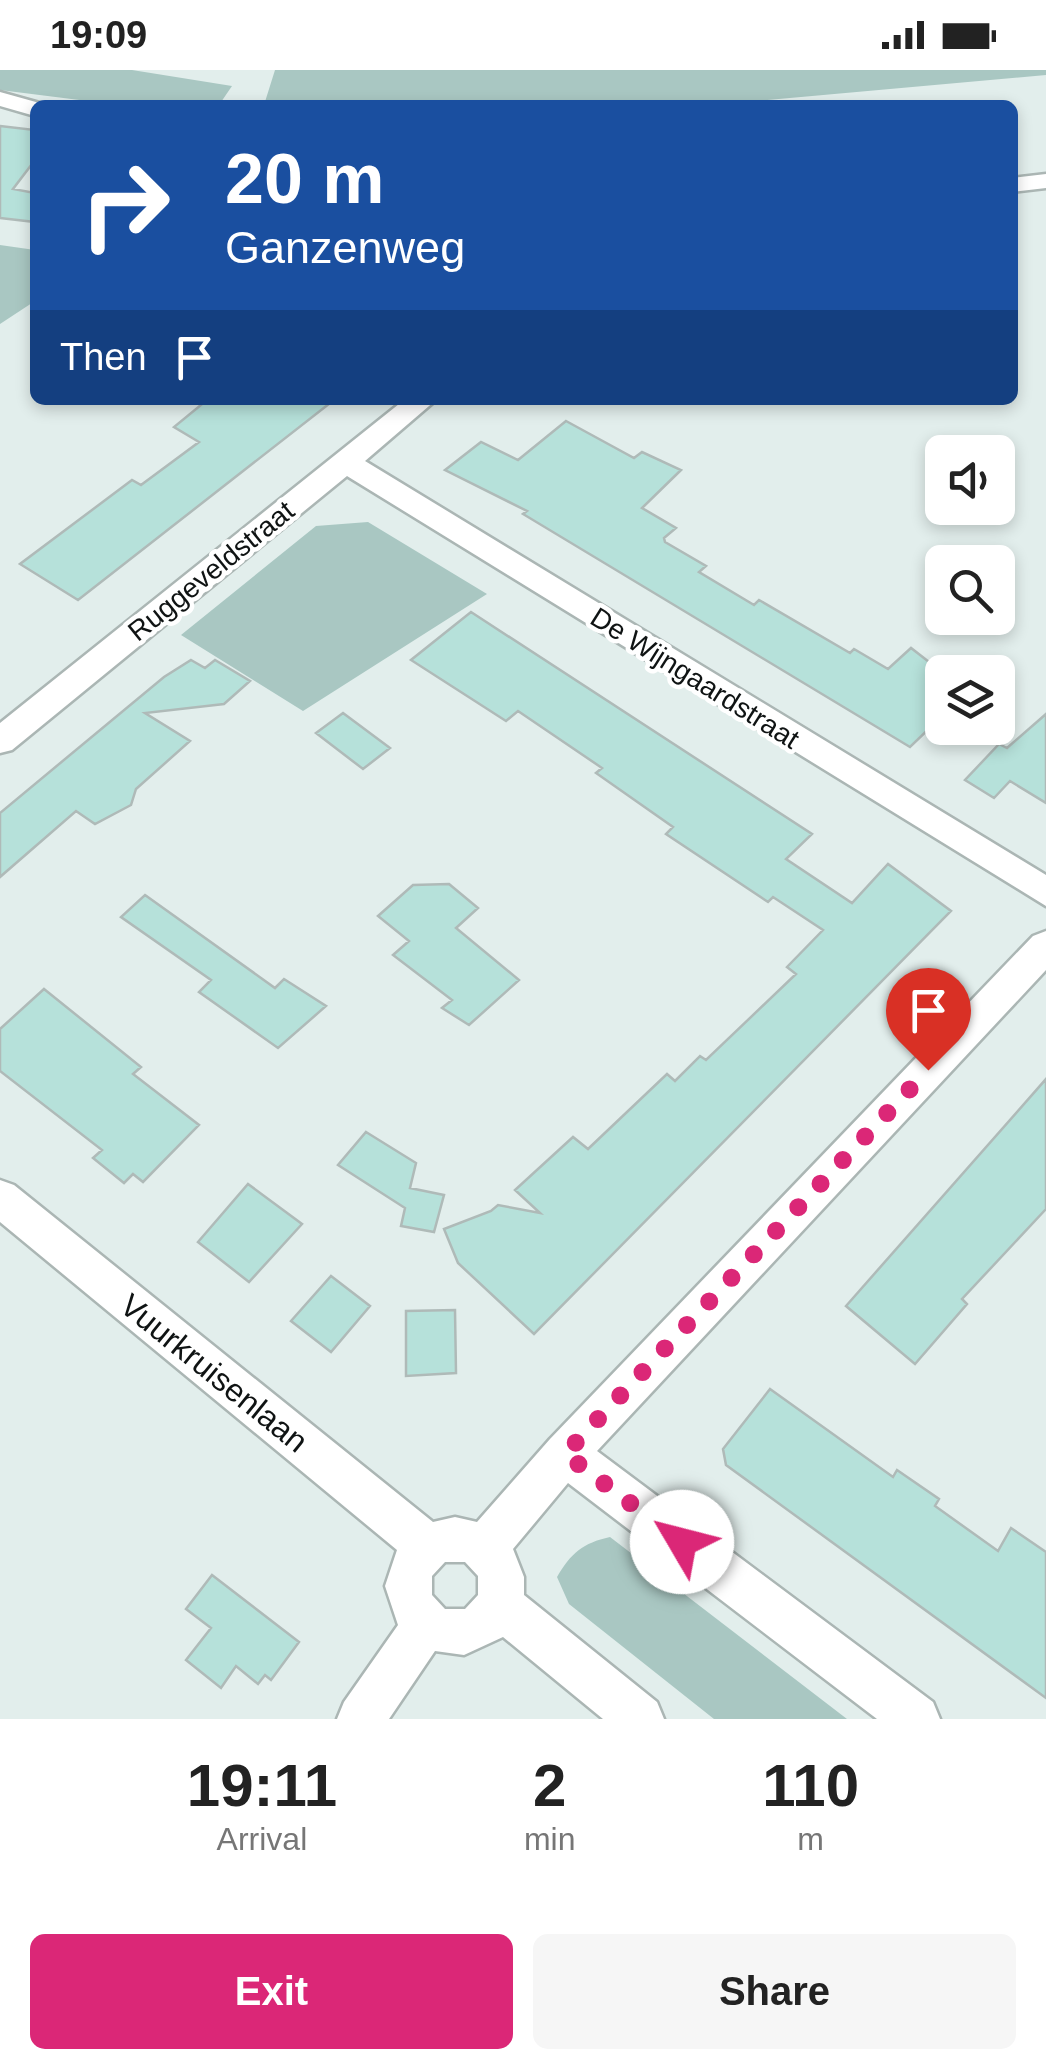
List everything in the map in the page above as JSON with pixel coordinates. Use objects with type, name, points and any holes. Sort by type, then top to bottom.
[{"type":"street","points":[[0,99],[30,108]]},
{"type":"street","points":[[1018,183],[1046,181]]},
{"type":"street","name":"Ruggeveldstraat","points":[[0,741],[416,405]]},
{"type":"street","name":"De Wijngaardstraat","points":[[345,462],[1046,895]]},
{"type":"street","points":[[1046,895],[1039,913],[1046,928]]},
{"type":"street","points":[[484,1548],[565,1454],[1046,946]]},
{"type":"street","name":"Vuurkruisenlaan","points":[[0,1198],[428,1547]]},
{"type":"street","points":[[565,1454],[916,1719]]},
{"type":"street","points":[[457,1538],[484,1548],[500,1573],[498,1603],[488,1619],[474,1630],[457,1634],[440,1632],[426,1624],[414,1611],[408,1594],[409,1576],[428,1547],[457,1538]]},
{"type":"street","points":[[498,1603],[640,1719]]},
{"type":"street","points":[[361,1719],[426,1624]]},
{"type":"green space","points":[[0,70],[132,70],[232,86],[222,100],[79,100],[0,90]]},
{"type":"green space","points":[[275,70],[1046,70],[1046,75],[767,100],[266,100]]},
{"type":"green space","points":[[0,245],[30,249],[30,304],[0,324]]},
{"type":"green space","points":[[368,522],[487,594],[303,711],[181,635],[316,526]]},
{"type":"green space","points":[[610,1537],[847,1719],[714,1719],[569,1604],[557,1577],[579,1550]]},
{"type":"building","points":[[0,126],[30,129],[30,167],[13,189],[30,192],[30,221],[0,218]]},
{"type":"building","points":[[201,405],[328,405],[78,600],[20,564],[132,480],[141,485],[199,442],[174,427]]},
{"type":"building","points":[[566,421],[634,458],[642,452],[681,470],[642,508],[676,528],[664,538],[665,542],[706,566],[699,572],[754,605],[759,600],[850,653],[854,649],[888,669],[911,648],[925,659],[925,733],[910,747],[523,514],[527,511],[445,470],[481,442],[518,460]]},
{"type":"building","points":[[471,612],[812,834],[786,859],[852,903],[888,864],[951,911],[534,1334],[458,1263],[444,1229],[498,1205],[540,1213],[515,1190],[573,1137],[588,1149],[667,1074],[675,1081],[700,1056],[706,1060],[796,974],[787,967],[823,930],[773,897],[768,902],[666,834],[673,827],[596,773],[602,768],[518,711],[506,721],[411,660]]},
{"type":"building","points":[[191,660],[205,668],[215,660],[250,681],[224,704],[145,713],[190,741],[136,789],[131,805],[95,824],[76,811],[0,877],[0,813],[164,677]]},
{"type":"building","points":[[343,713],[390,748],[363,769],[316,733]]},
{"type":"building","points":[[1046,714],[1046,803],[1010,781],[994,798],[965,780],[998,745],[1007,748]]},
{"type":"building","points":[[449,884],[478,908],[456,928],[519,980],[469,1025],[442,1008],[452,1000],[393,955],[409,941],[378,916],[413,885]]},
{"type":"building","points":[[145,895],[275,988],[284,979],[326,1006],[278,1048],[199,992],[211,980],[121,917]]},
{"type":"building","points":[[44,989],[141,1067],[133,1074],[199,1125],[143,1182],[133,1174],[124,1183],[93,1158],[102,1150],[0,1071],[0,1029]]},
{"type":"building","points":[[1046,1079],[1046,1209],[962,1299],[967,1304],[915,1364],[846,1306]]},
{"type":"building","points":[[366,1132],[416,1163],[410,1188],[444,1195],[434,1232],[401,1226],[405,1208],[338,1165]]},
{"type":"building","points":[[248,1184],[302,1224],[249,1282],[198,1242]]},
{"type":"building","points":[[331,1276],[370,1306],[331,1352],[291,1321]]},
{"type":"building","points":[[455,1310],[456,1373],[406,1376],[406,1311]]},
{"type":"building","points":[[770,1389],[893,1477],[897,1470],[939,1499],[935,1506],[998,1551],[1011,1528],[1046,1552],[1046,1698],[726,1465],[723,1449]]},
{"type":"building","points":[[212,1575],[299,1642],[271,1680],[265,1675],[258,1684],[236,1666],[221,1688],[186,1660],[211,1628],[186,1609]]},
{"type":"route","points":[[682,1542],[565,1454],[928,1070]]}]
